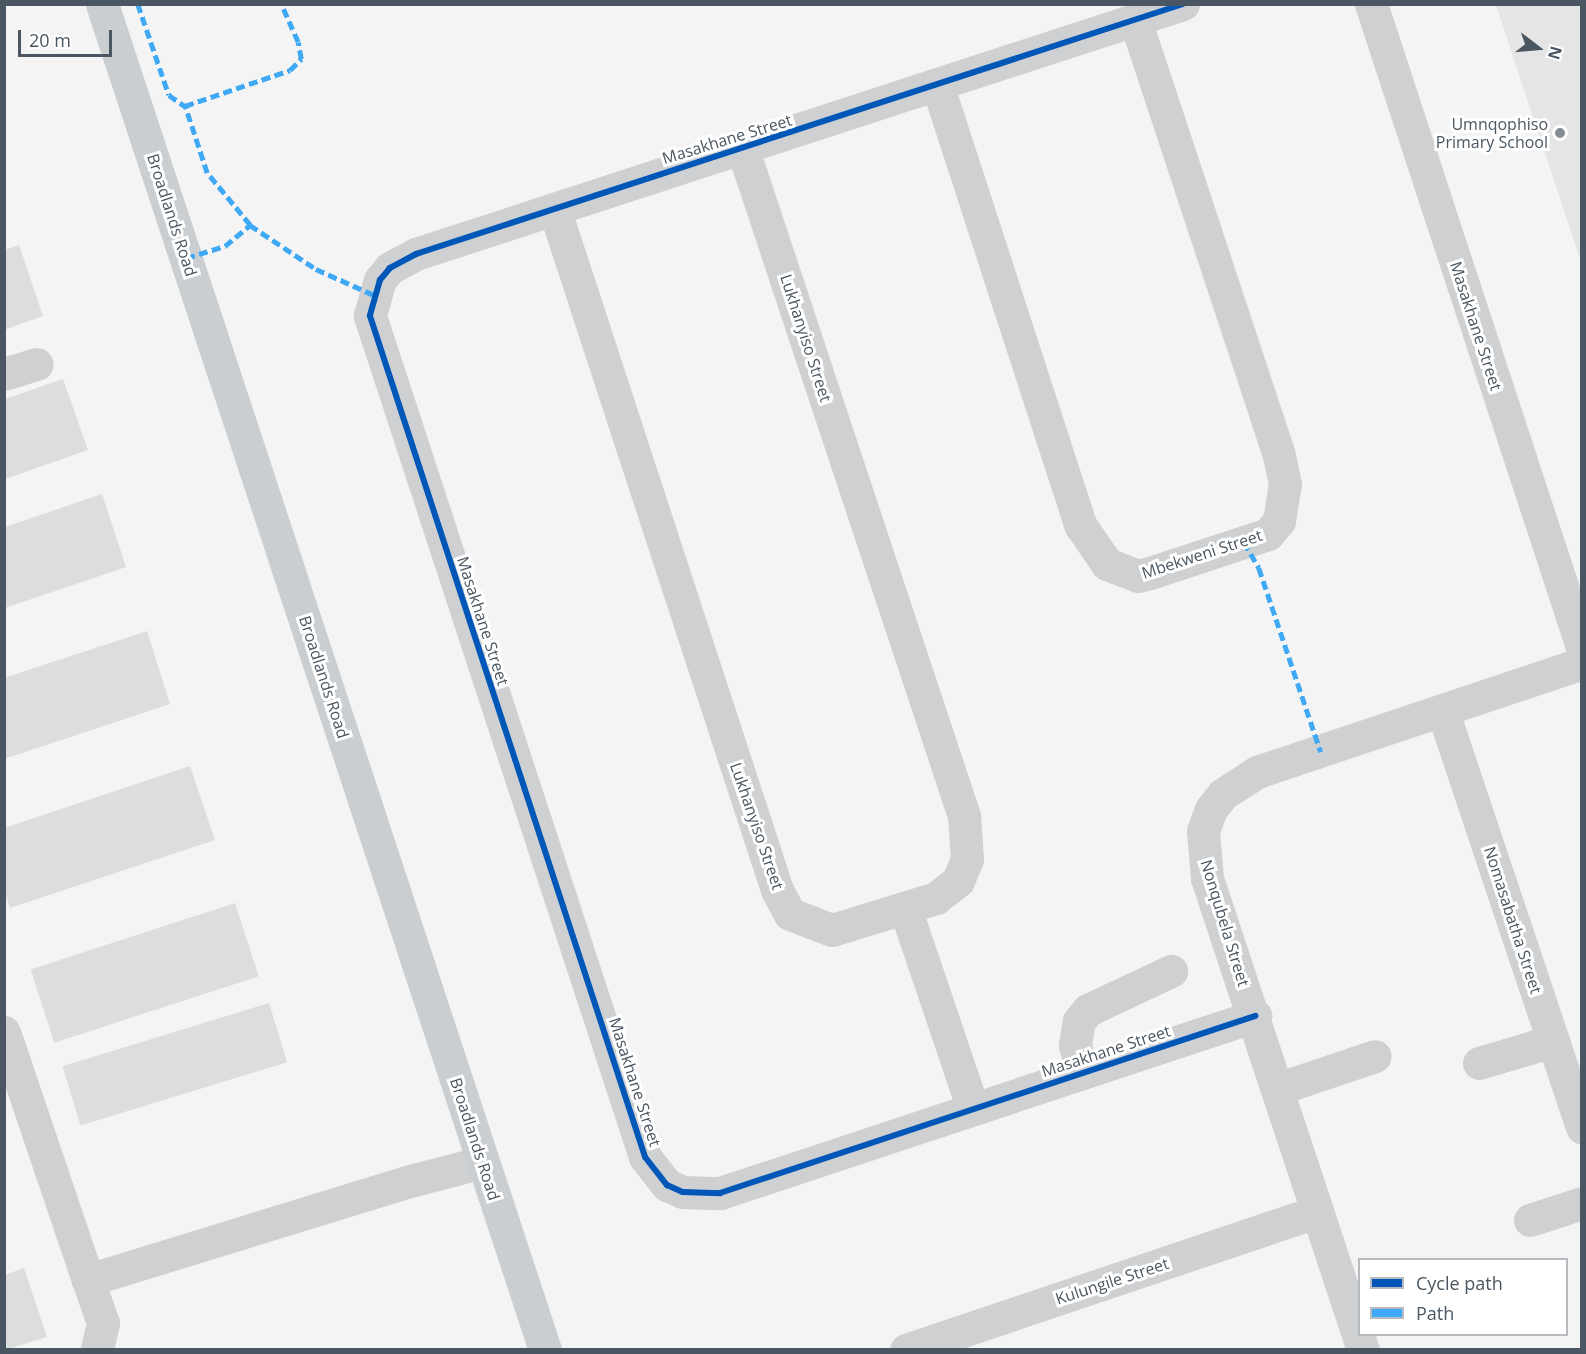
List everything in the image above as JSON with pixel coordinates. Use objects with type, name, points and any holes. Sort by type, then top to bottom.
[{"type":"main road","name":"Broadlands Road","points":[[102,4],[545,1350]]},
{"type":"street","name":"Masakhane Street","points":[[1183,4],[1136,22],[1030,53],[938,87],[416,254],[390,268],[377,288],[370,316],[645,1157],[667,1185],[683,1192],[720,1193],[1255,1016]]},
{"type":"street","name":"Masakhane Street","points":[[1371,4],[1581,647]]},
{"type":"street","name":"Mbekweni Street","points":[[938,87],[1081,526],[1107,564],[1124,572],[1138,576],[1171,567],[1268,534],[1282,513],[1285,484],[1280,455],[1136,22]]},
{"type":"street","name":"Lukhanyiso Street","points":[[555,211],[777,890],[790,914],[832,930],[936,898],[958,880],[967,858],[964,816],[743,150]]},
{"type":"street","points":[[4,374],[36,364]]},
{"type":"street","name":"Nonqubela Street","points":[[1358,1335],[1208,878],[1203,831],[1211,809],[1239,781],[1257,772],[1443,712],[1581,663]]},
{"type":"street","name":"Nomasabatha Street","points":[[1443,712],[1581,1127]]},
{"type":"street","points":[[905,908],[973,1109]]},
{"type":"street","points":[[1082,1073],[1076,1046],[1079,1021],[1088,1010],[1171,971]]},
{"type":"street","points":[[4,1032],[17,1107],[88,1280],[103,1323],[97,1350]]},
{"type":"street","points":[[1479,1063],[1553,1041]]},
{"type":"street","points":[[1278,1089],[1375,1056]]},
{"type":"street","points":[[88,1280],[414,1179],[483,1162]]},
{"type":"street","points":[[1530,1220],[1581,1203]]},
{"type":"street","name":"Kulungile Street","points":[[906,1350],[1317,1212]]},
{"type":"shaded area","name":"Umnqophiso Primary School","points":[[1496,5],[1581,5],[1581,262]]},
{"type":"building","points":[[19,245],[43,316],[4,330],[4,250]]},
{"type":"building","points":[[63,379],[88,450],[5,479],[5,399]]},
{"type":"building","points":[[102,494],[126,567],[5,608],[5,527]]},
{"type":"building","points":[[147,631],[170,704],[4,759],[4,678]]},
{"type":"building","points":[[190,766],[215,840],[10,908],[4,890],[4,828]]},
{"type":"building","points":[[235,903],[259,976],[54,1043],[31,969]]},
{"type":"building","points":[[269,1003],[287,1062],[81,1125],[62,1066]]},
{"type":"building","points":[[24,1268],[47,1337],[5,1350],[5,1275]]},
{"type":"marked path","points":[[138,4],[169,95],[185,106]]},
{"type":"marked path","points":[[250,225],[207,173],[185,106],[290,70],[301,59],[298,42],[281,4]]},
{"type":"marked path","points":[[186,258],[225,246],[250,225],[316,269],[374,295]]},
{"type":"marked path","points":[[1244,542],[1259,568],[1321,752]]},
{"type":"cycle path","points":[[1183,4],[416,254],[390,268],[380,280],[370,316],[645,1157],[667,1185],[683,1192],[720,1193],[1255,1016]]},
{"type":"place","name":"Umnqophiso Primary School","points":[[1560,133]]}]
